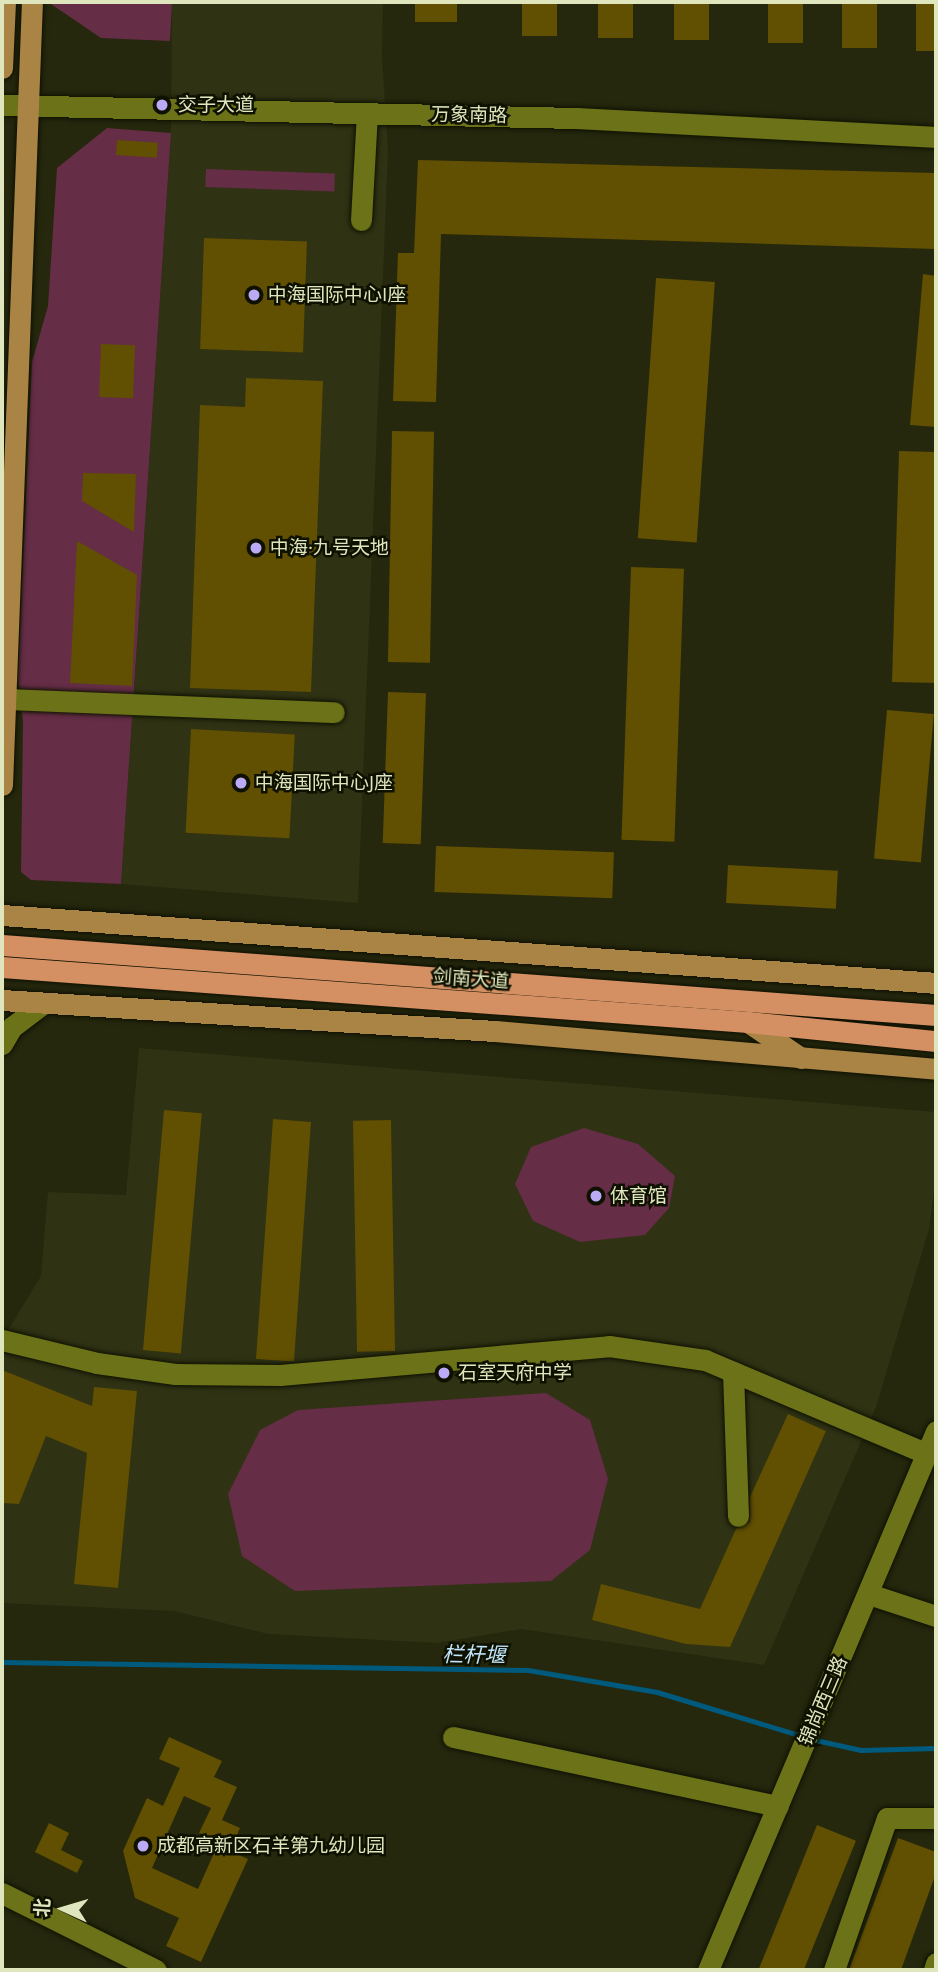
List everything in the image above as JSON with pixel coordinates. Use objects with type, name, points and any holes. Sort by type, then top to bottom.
[{"type":"highway","name":"剑南大道","points":[[2,946],[936,1015]]},
{"type":"highway","name":"剑南大道","points":[[2,967],[748,1022],[936,1041]]},
{"type":"main road","points":[[2,68],[5,2]]},
{"type":"main road","points":[[2,785],[32,2]]},
{"type":"main road","points":[[2,915],[936,983]]},
{"type":"main road","points":[[2,1000],[495,1031],[936,1069]]},
{"type":"main road","points":[[748,1022],[803,1059]]},
{"type":"street","name":"万象南路","points":[[2,104],[577,118],[936,137]]},
{"type":"street","points":[[361,220],[367,113]]},
{"type":"street","points":[[5,699],[334,712]]},
{"type":"street","points":[[2,1044],[12,1027],[42,1004]]},
{"type":"street","points":[[2,1340],[97,1363],[175,1374],[280,1376],[608,1346],[705,1360],[928,1454]]},
{"type":"street","points":[[733,1372],[738,1516]]},
{"type":"street","name":"锦尚西三路","points":[[708,1970],[936,1432]]},
{"type":"street","points":[[869,1594],[936,1616]]},
{"type":"street","points":[[453,1737],[778,1806]]},
{"type":"street","points":[[834,1970],[887,1818],[936,1818]]},
{"type":"street","points":[[2,1893],[156,1970]]},
{"type":"street","points":[[934,1970],[936,1963]]},
{"type":"shaded area","points":[[48,2],[172,2],[170,41],[101,38]]},
{"type":"shaded area","points":[[172,2],[383,2],[382,57],[388,150],[358,903],[121,884],[171,133]]},
{"type":"shaded area","points":[[107,128],[171,133],[121,884],[31,880],[21,872],[23,722],[18,678],[32,362],[48,306],[57,168]]},
{"type":"shaded area","points":[[206,169],[335,174],[334,191],[205,187]]},
{"type":"shaded area","name":"石室天府中学","points":[[139,1048],[936,1112],[936,1176],[929,1229],[876,1407],[764,1665],[521,1629],[437,1643],[268,1634],[174,1611],[2,1603],[2,1340],[41,1276],[48,1192],[126,1195]]},
{"type":"shaded area","name":"体育馆","points":[[584,1128],[638,1144],[675,1176],[669,1208],[645,1235],[580,1242],[533,1221],[515,1184],[531,1147]]},
{"type":"shaded area","points":[[546,1393],[590,1420],[608,1479],[590,1550],[551,1581],[295,1591],[242,1556],[228,1494],[260,1430],[298,1410]]},
{"type":"building","points":[[415,2],[457,2],[457,22],[415,22]]},
{"type":"building","points":[[522,2],[557,2],[557,36],[522,36]]},
{"type":"building","points":[[598,2],[633,2],[633,38],[598,38]]},
{"type":"building","points":[[674,2],[709,2],[709,40],[674,40]]},
{"type":"building","points":[[768,2],[803,2],[803,43],[768,43]]},
{"type":"building","points":[[842,2],[877,2],[877,48],[842,48]]},
{"type":"building","points":[[916,2],[936,2],[936,51],[916,51]]},
{"type":"building","points":[[117,140],[158,143],[157,158],[116,155]]},
{"type":"building","points":[[418,160],[936,173],[936,249],[441,234],[436,402],[393,401],[398,253],[414,253]]},
{"type":"building","name":"中海国际中心I座","points":[[204,238],[307,242],[303,353],[200,349]]},
{"type":"building","points":[[923,274],[936,276],[936,427],[910,425]]},
{"type":"building","points":[[656,278],[715,282],[697,542],[638,538]]},
{"type":"building","points":[[101,344],[135,345],[133,398],[99,397]]},
{"type":"building","name":"中海·九号天地","points":[[246,378],[323,381],[311,692],[190,688],[200,405],[245,407]]},
{"type":"building","points":[[392,431],[434,432],[430,663],[388,662]]},
{"type":"building","points":[[899,451],[936,452],[936,683],[892,682]]},
{"type":"building","points":[[83,473],[136,474],[134,532],[82,501]]},
{"type":"building","points":[[77,541],[137,575],[132,686],[70,683]]},
{"type":"building","points":[[631,567],[684,569],[674,842],[621,840]]},
{"type":"building","points":[[388,692],[426,693],[421,844],[383,843]]},
{"type":"building","points":[[887,710],[934,714],[921,863],[874,858]]},
{"type":"building","name":"中海国际中心J座","points":[[191,729],[295,734],[289,838],[186,833]]},
{"type":"building","points":[[436,846],[614,852],[612,898],[434,892]]},
{"type":"building","points":[[728,865],[838,871],[836,909],[726,903]]},
{"type":"building","points":[[164,1110],[202,1113],[181,1353],[143,1350]]},
{"type":"building","points":[[273,1119],[311,1122],[294,1361],[256,1359]]},
{"type":"building","points":[[391,1120],[395,1351],[357,1352],[353,1121]]},
{"type":"building","points":[[2,1370],[92,1406],[94,1387],[137,1391],[118,1588],[74,1584],[87,1453],[46,1436],[19,1504],[2,1503]]},
{"type":"building","points":[[788,1414],[826,1431],[730,1647],[686,1644],[592,1620],[601,1584],[700,1609],[736,1529],[750,1522],[750,1497]]},
{"type":"building","name":"成都高新区石羊第九幼儿园","points":[[169,1737],[222,1761],[214,1777],[237,1787],[222,1820],[240,1828],[230,1851],[248,1859],[201,1962],[166,1946],[179,1918],[135,1898],[123,1851],[147,1798],[163,1806],[180,1768],[159,1759]],"holes":[[[184,1796],[211,1808],[199,1833],[219,1842],[198,1889],[152,1868]]]},
{"type":"building","points":[[49,1823],[69,1833],[61,1850],[83,1861],[77,1873],[35,1852]]},
{"type":"building","points":[[817,1825],[856,1841],[804,1970],[758,1970]]},
{"type":"building","points":[[898,1838],[936,1852],[936,1873],[901,1970],[849,1970]]},
{"type":"waterway","name":"栏杆堰","points":[[2,1662],[528,1670],[657,1692],[802,1736]]},
{"type":"waterway","name":"栏杆堰","points":[[811,1739],[861,1750],[936,1748]]},
{"type":"place","name":"交子大道","points":[[162,105]]},
{"type":"place","name":"中海国际中心I座","points":[[254,295]]},
{"type":"place","name":"中海·九号天地","points":[[256,548]]},
{"type":"place","name":"中海国际中心J座","points":[[241,783]]},
{"type":"place","name":"体育馆","points":[[596,1196]]},
{"type":"place","name":"石室天府中学","points":[[444,1373]]},
{"type":"place","name":"成都高新区石羊第九幼儿园","points":[[143,1846]]}]
